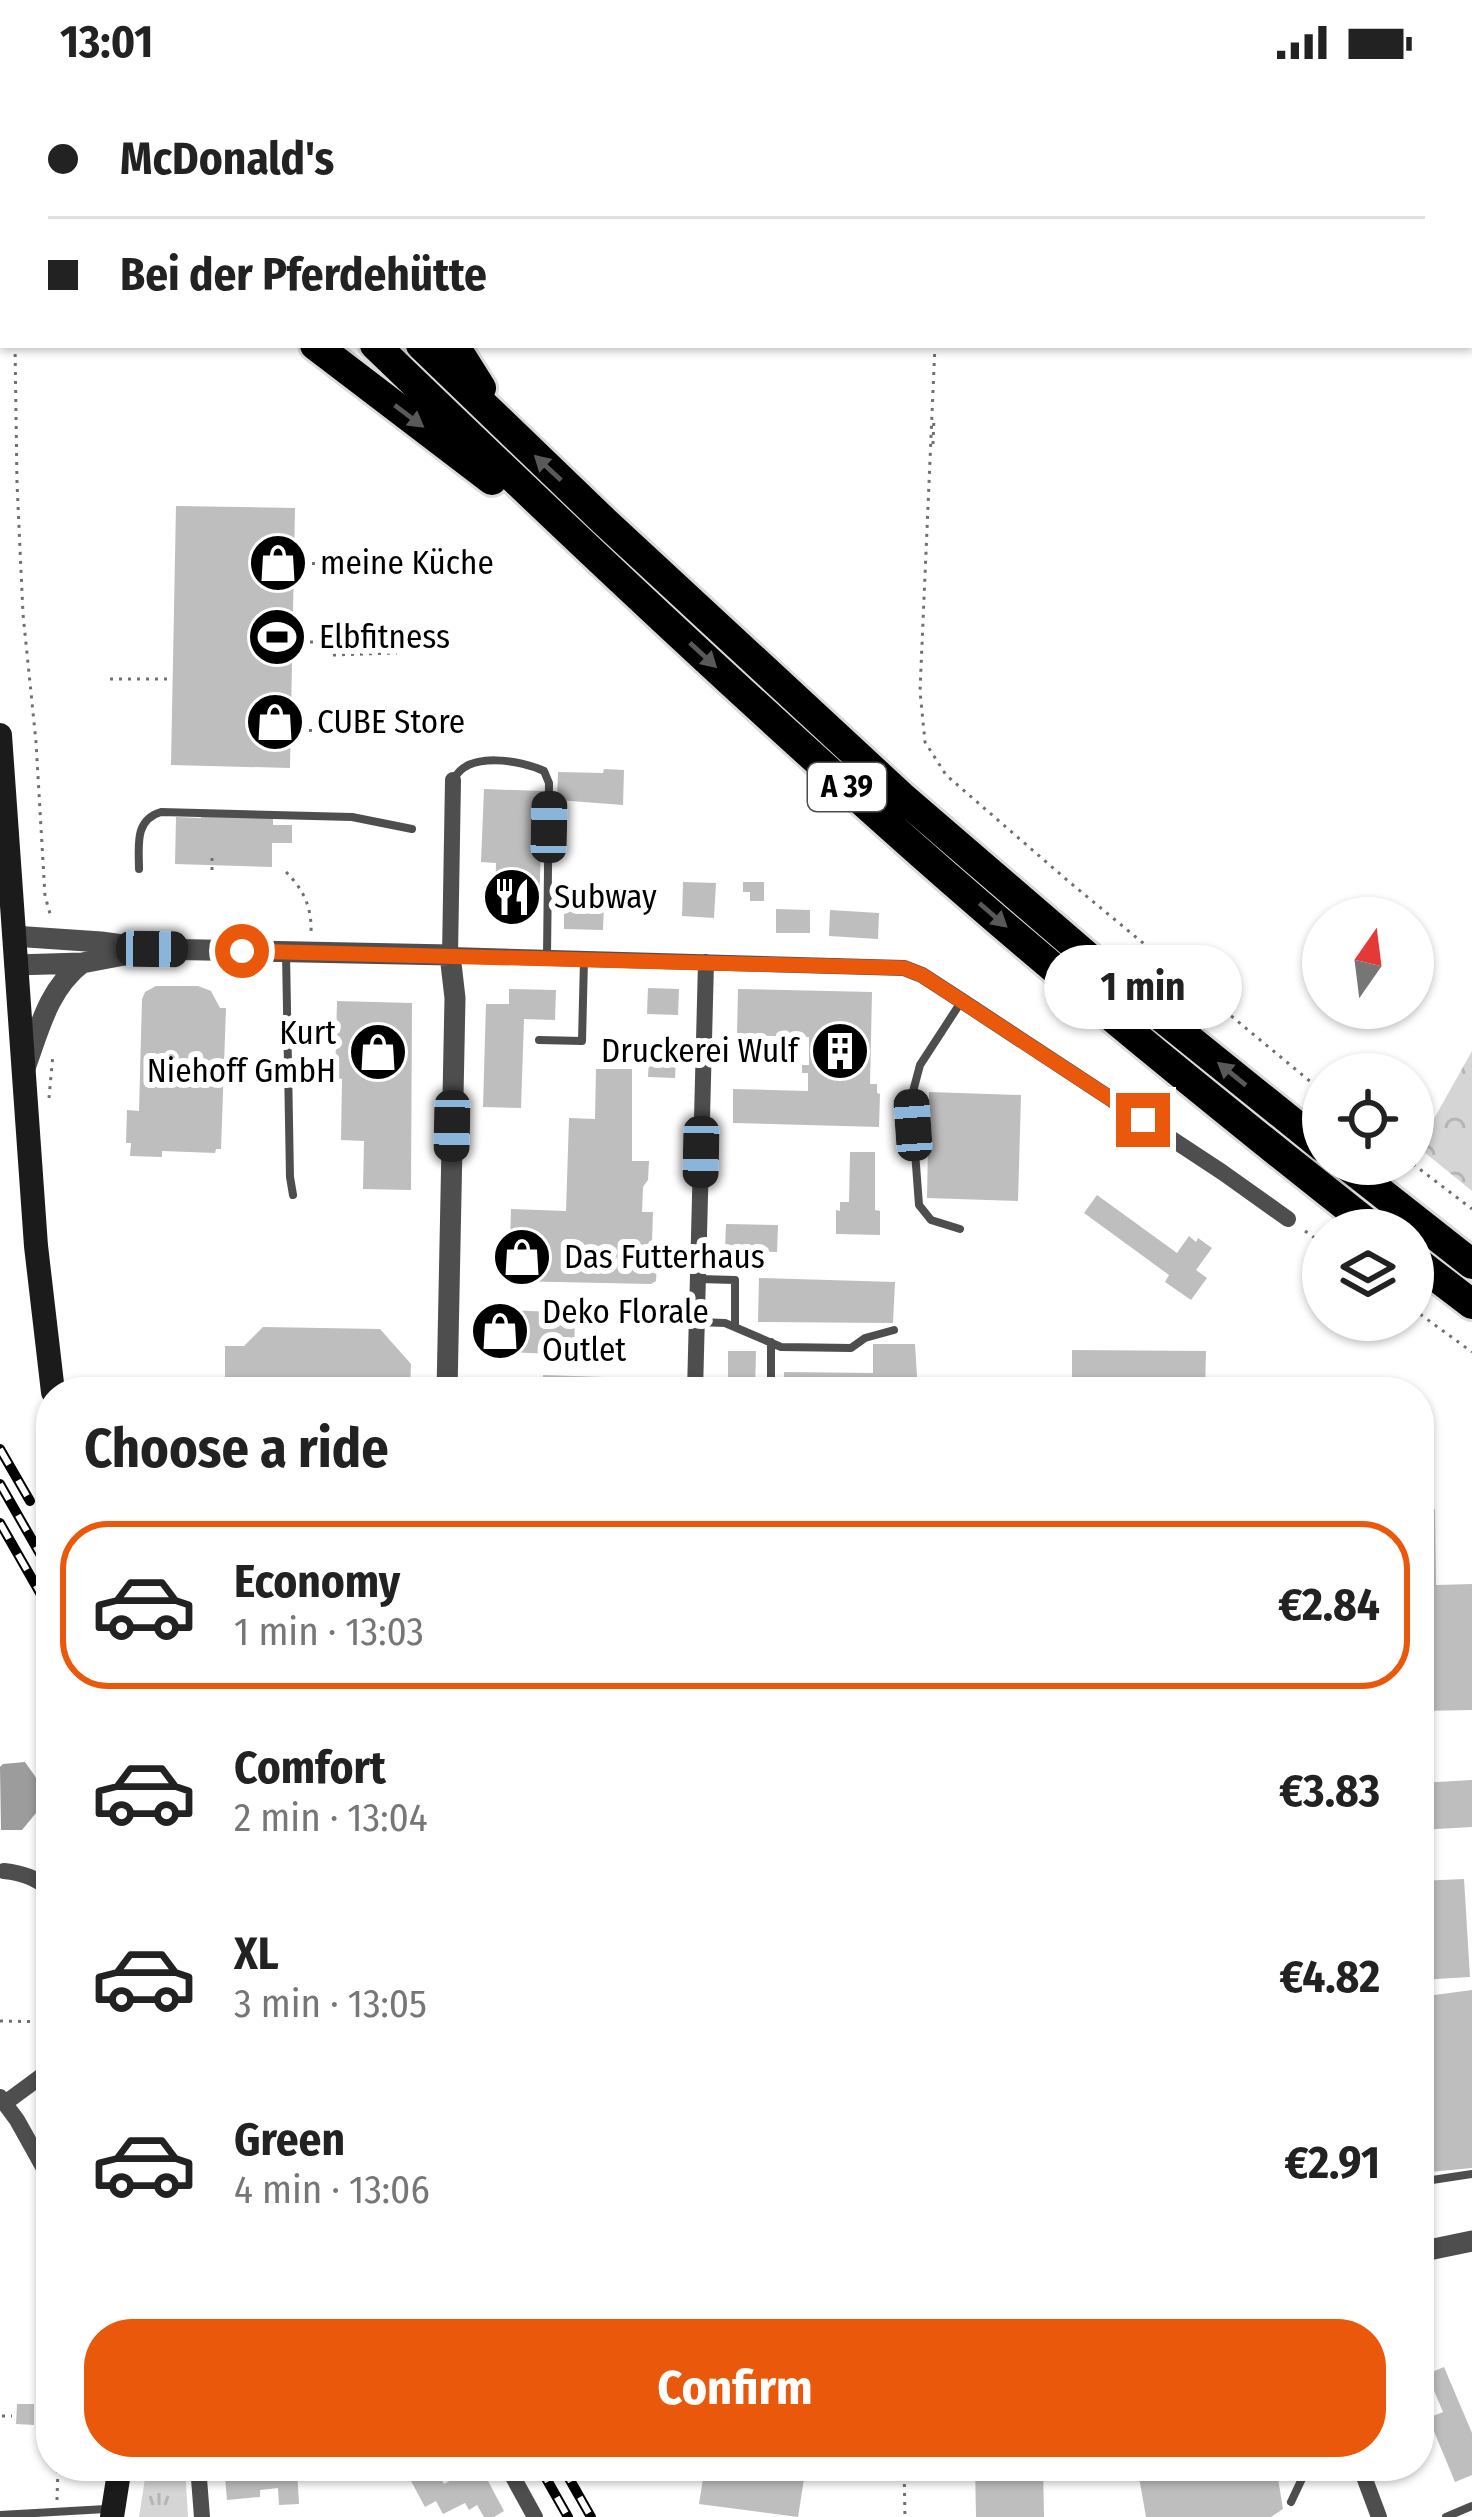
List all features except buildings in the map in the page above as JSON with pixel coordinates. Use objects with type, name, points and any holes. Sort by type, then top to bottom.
[{"type":"highway","points":[[320,348],[617,575]]},
{"type":"highway","name":"A 39","points":[[378,348],[882,819],[1082,992],[1350,1209]]},
{"type":"highway","name":"A 39","points":[[424,348],[901,796],[1102,969],[1302,1130]]},
{"type":"highway","points":[[456,348],[507,429]]},
{"type":"highway","points":[[1372,1185],[1472,1264]]},
{"type":"highway","points":[[1434,1275],[1472,1304]]},
{"type":"main road","points":[[0,735],[8,965],[51,1377]]},
{"type":"main road","points":[[113,2513],[118,2481]]},
{"type":"street","points":[[445,1377],[439,1325],[454,998],[453,780]]},
{"type":"street","points":[[6,936],[152,949],[904,968],[962,1001],[1288,1219]]},
{"type":"street","points":[[8,965],[82,963],[152,949]]},
{"type":"street","points":[[695,1377],[706,962]]},
{"type":"street","points":[[23,1075],[48,1005],[82,963]]},
{"type":"street","points":[[2,1871],[36,1879]]},
{"type":"street","points":[[36,2079],[3,2100],[36,2143]]},
{"type":"street","points":[[1434,2249],[1472,2241]]},
{"type":"street","points":[[199,2481],[202,2517]]},
{"type":"street","points":[[515,2481],[535,2517]]},
{"type":"street","points":[[1366,2481],[1379,2517]]},
{"type":"lane","points":[[453,780],[468,763],[514,763],[544,772],[549,783],[547,957]]},
{"type":"lane","points":[[139,869],[140,830],[144,821],[161,812],[352,817],[412,829]]},
{"type":"lane","points":[[286,952],[292,1195]]},
{"type":"lane","points":[[538,1040],[582,1041],[584,958]]},
{"type":"lane","points":[[960,1229],[931,1220],[920,1205],[911,1099],[920,1065],[962,1001]]},
{"type":"lane","points":[[698,1279],[735,1280],[735,1326]]},
{"type":"lane","points":[[697,1322],[725,1322],[781,1347],[851,1348],[865,1338],[894,1330]]},
{"type":"lane","points":[[771,1342],[772,1377]]},
{"type":"lane","points":[[1434,2180],[1472,2174]]},
{"type":"lane","points":[[1291,2502],[1301,2481]]},
{"type":"lane","points":[[1446,2517],[1472,2506]]},
{"type":"lane","points":[[0,2515],[113,2513]]},
{"type":"path","points":[[15,348],[23,614],[48,909],[54,924]]},
{"type":"path","points":[[936,348],[920,692],[925,742],[946,775],[1302,1075]]},
{"type":"path","points":[[294,563],[334,564]]},
{"type":"path","points":[[292,642],[333,642]]},
{"type":"path","points":[[333,655],[397,653]]},
{"type":"path","points":[[110,679],[172,679]]},
{"type":"path","points":[[291,730],[395,733]]},
{"type":"path","points":[[212,858],[212,870]]},
{"type":"path","points":[[286,872],[300,885],[310,913],[310,952]]},
{"type":"path","points":[[39,908],[48,909]]},
{"type":"path","points":[[47,1111],[54,1045]]},
{"type":"path","points":[[1434,1179],[1472,1209]]},
{"type":"path","points":[[1288,1219],[1302,1229]]},
{"type":"path","points":[[1434,1324],[1472,1352]]},
{"type":"path","points":[[0,2021],[36,2022]]},
{"type":"path","points":[[2,2416],[12,2416]]},
{"type":"path","points":[[57,2513],[58,2481]]},
{"type":"path","points":[[904,2481],[905,2517]]},
{"type":"green space","points":[[1472,1051],[1472,1191],[1434,1160],[1434,1119]]},
{"type":"green space","points":[[145,2481],[186,2481],[188,2517],[139,2517]]},
{"type":"shaded area","points":[[25,1762],[36,1778],[36,1813],[22,1830],[1,1830],[3,1764]]},
{"type":"railway","points":[[0,1449],[30,1501]]},
{"type":"railway","points":[[0,1484],[36,1547]]},
{"type":"railway","points":[[0,1523],[36,1586]]},
{"type":"railway","points":[[548,2481],[568,2517]]},
{"type":"railway","points":[[571,2481],[591,2517]]},
{"type":"place","name":"meine Küche","points":[[278,563]]},
{"type":"place","name":"Elbfitness","points":[[277,637]]},
{"type":"place","name":"CUBE Store","points":[[275,722]]},
{"type":"place","name":"Subway","points":[[512,897]]},
{"type":"place","name":"Druckerei Wulf","points":[[840,1051]]},
{"type":"place","name":"Kurt Niehoff GmbH","points":[[378,1052]]},
{"type":"place","name":"Das Futterhaus","points":[[522,1257]]},
{"type":"place","name":"Deko Florale Outlet","points":[[500,1331]]},
{"type":"route","points":[[242,951],[904,968],[922,975],[1143,1120]]}]
